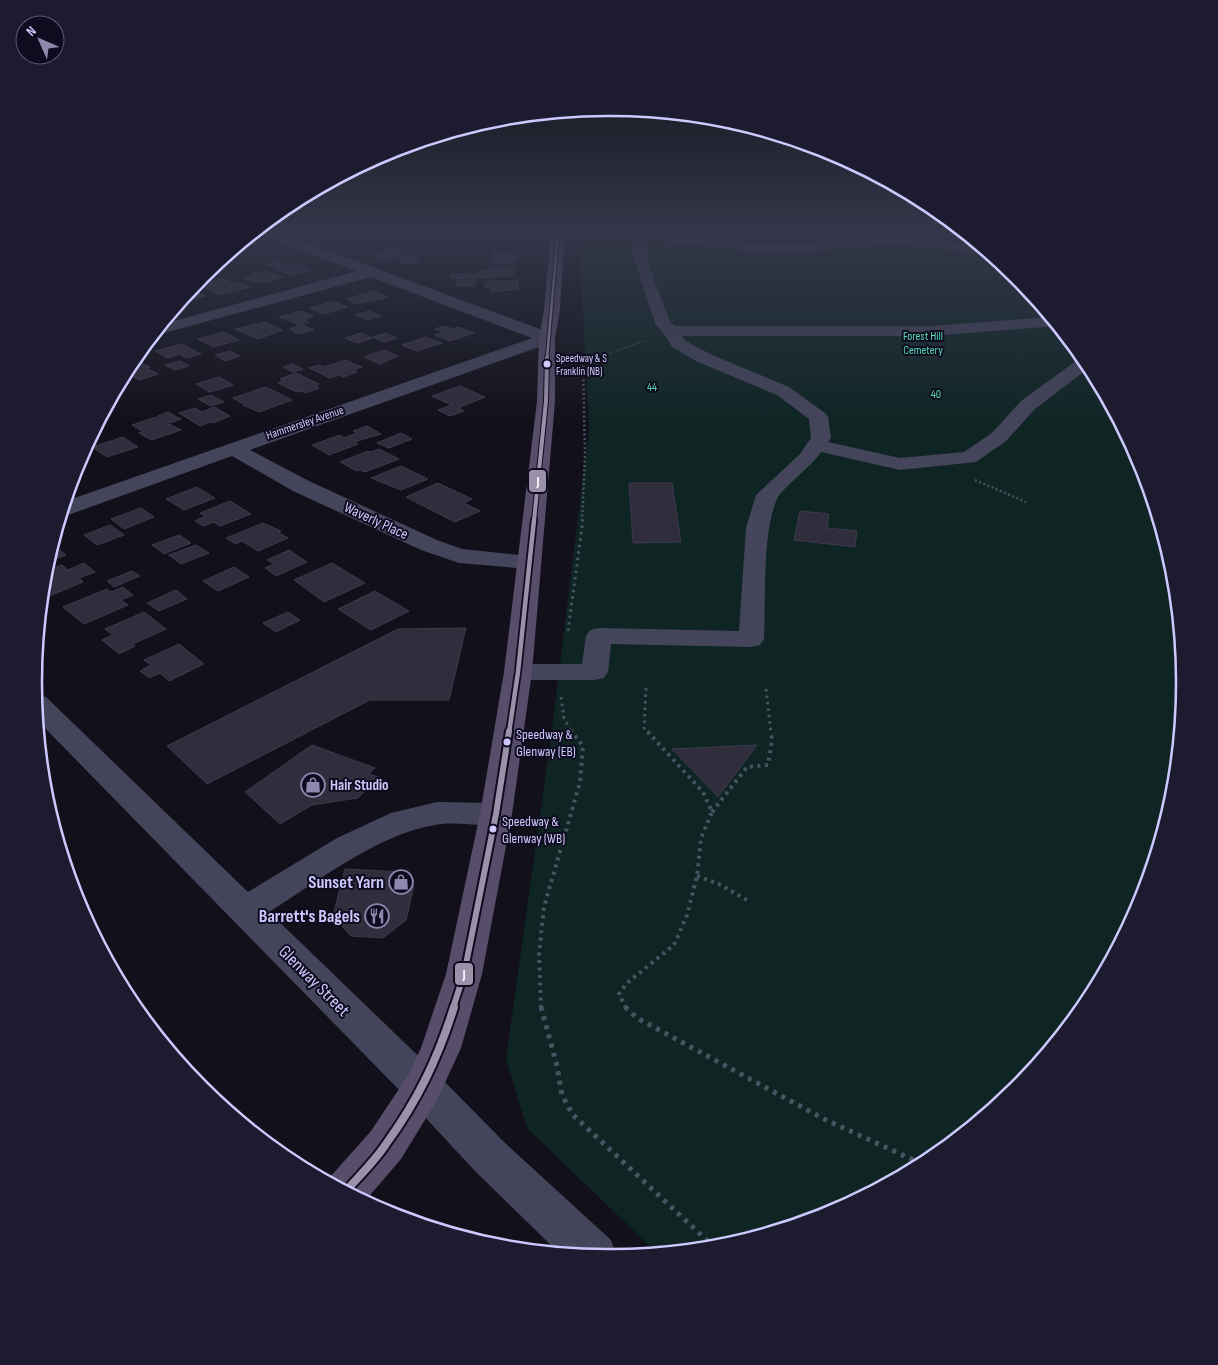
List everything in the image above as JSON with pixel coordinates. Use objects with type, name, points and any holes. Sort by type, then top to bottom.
[{"type":"main road","points":[[350,1186],[386,1145],[423,1088],[440,1048],[464,974],[496,814],[518,672],[546,401],[548,338],[553,296]]},
{"type":"street","points":[[169,327],[285,296]]},
{"type":"street","points":[[435,296],[548,338]]},
{"type":"street","points":[[518,672],[594,672],[599,636],[751,639],[757,528],[767,495],[807,458],[821,438],[818,417],[783,391],[704,358],[678,343],[671,331],[664,325],[652,296]]},
{"type":"street","points":[[671,331],[892,332],[1046,323]]},
{"type":"street","name":"Hammersley Avenue","points":[[71,506],[232,448],[548,338]]},
{"type":"street","points":[[816,446],[900,464],[969,458],[999,437],[1028,405],[1079,367]]},
{"type":"street","name":"Waverly Place","points":[[232,448],[301,486],[429,545],[459,556],[530,562]]},
{"type":"street","name":"Glenway Street","points":[[44,710],[490,1157],[587,1248]]},
{"type":"street","points":[[244,911],[349,846],[402,820],[437,813],[496,814]]},
{"type":"path","points":[[568,360],[583,360],[610,353],[671,331]]},
{"type":"path","points":[[583,360],[585,439],[582,523],[579,558],[561,672],[560,712],[565,724],[583,746],[580,782],[544,907],[539,954],[541,1012],[557,1066],[562,1095],[573,1115],[707,1240]]},
{"type":"path","points":[[940,460],[972,478],[1026,502]]},
{"type":"path","points":[[646,688],[644,728],[703,792],[712,812]]},
{"type":"path","points":[[766,689],[772,740],[768,765],[747,767],[712,812],[701,838],[697,876],[687,916],[674,945],[627,982],[618,994],[623,1005],[637,1018],[824,1119],[914,1160]]},
{"type":"path","points":[[697,876],[719,884],[750,902]]},
{"type":"green space","points":[[582,296],[1023,296],[1058,338],[1100,399],[1132,466],[1145,500],[1165,572],[1174,645],[1176,682],[1171,756],[1165,793],[1145,865],[1117,933],[1100,966],[1080,997],[1035,1056],[1010,1083],[954,1132],[924,1154],[860,1191],[826,1206],[756,1230],[720,1238],[651,1247],[527,1128],[506,1059],[551,736],[589,429]]},
{"type":"building","points":[[195,296],[206,296],[191,300]]},
{"type":"building","points":[[357,296],[388,297],[357,304],[346,299]]},
{"type":"building","points":[[334,301],[347,307],[323,314],[310,308]]},
{"type":"building","points":[[300,311],[314,316],[303,320],[309,322],[299,325],[279,317]]},
{"type":"building","points":[[369,311],[381,316],[367,320],[355,315]]},
{"type":"building","points":[[265,322],[283,330],[258,339],[235,329]]},
{"type":"building","points":[[303,325],[314,330],[299,334],[289,329]]},
{"type":"building","points":[[445,326],[453,329],[459,327],[474,333],[450,341],[435,335],[443,332],[435,329]]},
{"type":"building","points":[[224,332],[239,340],[213,347],[198,339]]},
{"type":"building","points":[[361,333],[373,338],[357,343],[345,338]]},
{"type":"building","points":[[386,333],[397,338],[384,342],[373,337]]},
{"type":"building","points":[[426,337],[442,343],[417,351],[402,345]]},
{"type":"building","points":[[182,344],[201,354],[186,358],[180,354],[168,358],[155,351]]},
{"type":"building","points":[[384,350],[398,356],[380,364],[364,357]]},
{"type":"building","points":[[230,351],[240,356],[225,361],[215,355]]},
{"type":"building","points":[[346,360],[362,367],[353,370],[357,372],[343,377],[339,375],[330,378],[309,368],[319,365],[324,367]]},
{"type":"building","points":[[180,361],[189,366],[175,370],[165,365]]},
{"type":"building","points":[[142,363],[158,374],[139,380],[133,376]]},
{"type":"building","points":[[292,364],[303,369],[293,372],[283,367]]},
{"type":"building","points":[[296,373],[319,384],[315,386],[319,388],[306,393],[297,392],[278,383],[284,381],[280,379]]},
{"type":"building","points":[[219,377],[233,385],[210,392],[196,384]]},
{"type":"building","points":[[460,386],[485,397],[458,408],[464,411],[450,416],[438,410],[452,405],[432,396]]},
{"type":"building","points":[[266,387],[292,400],[259,412],[233,398]]},
{"type":"building","points":[[211,395],[224,402],[211,406],[198,399]]},
{"type":"building","points":[[214,407],[230,416],[200,426],[179,413],[195,408],[202,412]]},
{"type":"building","points":[[168,412],[181,419],[170,423],[158,416]]},
{"type":"building","points":[[156,417],[181,430],[151,440],[139,433],[143,432],[132,425]]},
{"type":"building","points":[[367,426],[381,434],[354,442],[358,444],[329,455],[312,445],[340,435],[344,438],[357,433],[353,431]]},
{"type":"building","points":[[401,433],[412,439],[389,448],[377,443]]},
{"type":"building","points":[[123,437],[138,447],[107,457],[94,448],[95,446]]},
{"type":"building","points":[[379,449],[399,459],[365,472],[357,471],[340,462],[368,451],[371,452]]},
{"type":"building","points":[[401,466],[428,479],[401,490],[371,478]]},
{"type":"building","points":[[438,483],[472,499],[464,503],[480,511],[455,522],[406,497]]},
{"type":"building","points":[[629,483],[672,483],[681,542],[633,543]]},
{"type":"building","points":[[197,487],[215,498],[184,510],[166,499]]},
{"type":"building","points":[[230,501],[251,514],[220,526],[214,522],[203,526],[195,521],[205,516],[200,513]]},
{"type":"building","points":[[141,508],[154,517],[124,529],[111,519]]},
{"type":"building","points":[[800,511],[829,514],[827,528],[857,531],[855,547],[794,540]]},
{"type":"building","points":[[263,523],[281,531],[278,532],[288,538],[258,551],[242,541],[235,544],[226,538]]},
{"type":"building","points":[[110,525],[124,535],[97,545],[84,535]]},
{"type":"building","points":[[179,535],[191,543],[164,554],[152,545]]},
{"type":"building","points":[[196,545],[209,553],[181,564],[169,555]]},
{"type":"building","points":[[59,549],[66,555],[56,559]]},
{"type":"building","points":[[289,550],[307,562],[276,576],[265,568],[274,564],[267,560]]},
{"type":"building","points":[[84,563],[95,572],[79,578],[83,582],[49,596],[54,568],[62,565],[68,570]]},
{"type":"building","points":[[332,563],[365,583],[324,602],[294,580]]},
{"type":"building","points":[[234,567],[249,577],[218,591],[203,581]]},
{"type":"building","points":[[132,571],[140,576],[114,587],[107,581]]},
{"type":"building","points":[[123,587],[133,595],[121,600],[128,605],[84,624],[63,607],[107,589],[111,592]]},
{"type":"building","points":[[176,590],[187,599],[159,611],[147,603]]},
{"type":"building","points":[[375,591],[409,611],[371,630],[338,609]]},
{"type":"building","points":[[144,612],[166,629],[133,644],[135,646],[119,654],[102,640],[113,635],[105,629]]},
{"type":"building","points":[[288,612],[300,620],[276,632],[263,623]]},
{"type":"building","points":[[466,628],[449,700],[370,700],[207,784],[167,746],[398,629]]},
{"type":"building","points":[[179,644],[204,664],[169,681],[160,673],[149,678],[140,671],[151,665],[144,660]]},
{"type":"building","name":"Hair Studio","points":[[312,745],[375,768],[369,774],[378,777],[358,798],[312,805],[280,824],[245,792]]},
{"type":"building","points":[[757,745],[718,797],[672,749]]},
{"type":"building","points":[[345,869],[403,872],[414,886],[406,920],[383,938],[351,936],[333,916]]},
{"type":"transit line","name":"J","points":[[350,1186],[386,1145],[423,1087],[441,1048],[464,974],[496,814],[518,672],[546,401],[547,338],[553,296]]},
{"type":"place","name":"Speedway & S Franklin (NB)","points":[[547,364]]},
{"type":"place","name":"Speedway & Glenway (EB)","points":[[507,742]]},
{"type":"place","name":"Hair Studio","points":[[313,785]]},
{"type":"place","name":"Speedway & Glenway (WB)","points":[[493,829]]},
{"type":"place","name":"Sunset Yarn","points":[[401,882]]},
{"type":"place","name":"Barrett's Bagels","points":[[377,916]]},
{"type":"park label","name":"Forest Hill Cemetery","points":[[923,343]]},
{"type":"park label","name":"44","points":[[652,387]]},
{"type":"park label","name":"40","points":[[936,394]]}]
